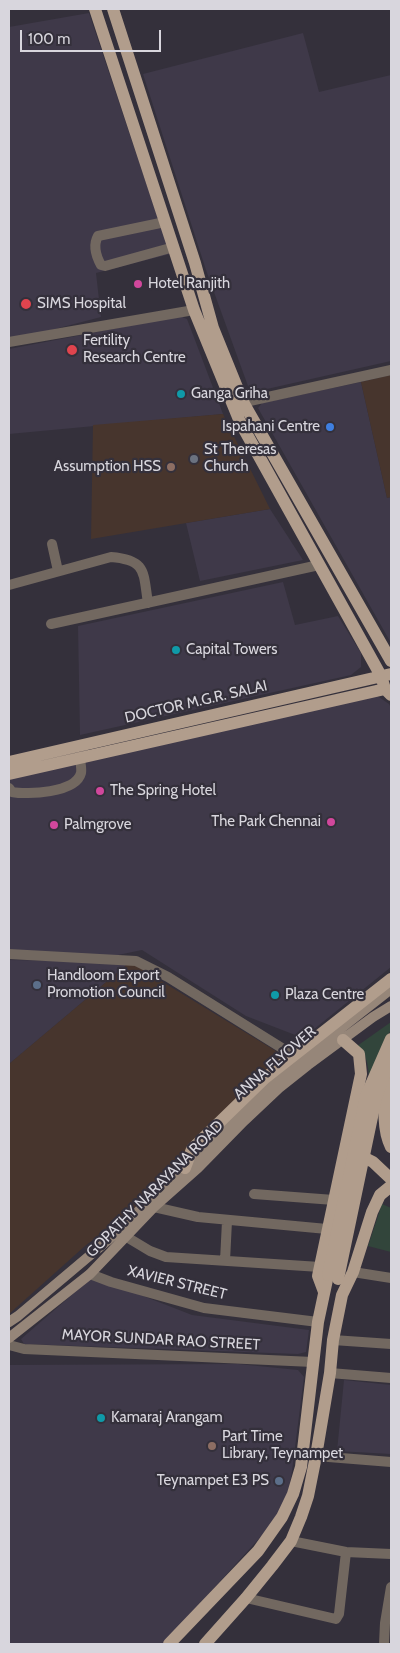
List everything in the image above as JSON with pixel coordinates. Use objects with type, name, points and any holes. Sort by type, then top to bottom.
[{"type":"main road","points":[[95,9],[196,315],[238,403],[281,470],[391,661]]},
{"type":"main road","points":[[113,9],[195,263],[213,328],[238,403],[240,422],[319,565],[386,675],[388,692]]},
{"type":"main road","points":[[196,315],[213,328]]},
{"type":"main road","points":[[274,484],[281,470]]},
{"type":"main road","name":"DOCTOR M.G.R. SALAI","points":[[9,762],[386,675]]},
{"type":"main road","name":"DOCTOR M.G.R. SALAI","points":[[9,774],[80,757],[388,692]]},
{"type":"main road","points":[[185,1168],[192,1149],[265,1078],[391,979]]},
{"type":"main road","name":"ANNA FLYOVER","points":[[9,1322],[107,1241],[285,1072],[391,989]]},
{"type":"main road","name":"GOPATHY NARAYANA ROAD","points":[[9,1338],[90,1274],[154,1207],[198,1168],[279,1088],[373,1017],[391,1006]]},
{"type":"main road","points":[[169,1644],[258,1551],[282,1517],[293,1494],[301,1467],[318,1322],[366,1096],[391,1039]]},
{"type":"main road","points":[[342,1295],[328,1274],[328,1229],[361,1074],[360,1054],[343,1040]]},
{"type":"main road","points":[[328,1274],[376,1098],[389,1062]]},
{"type":"main road","points":[[389,1062],[385,1104],[386,1138],[391,1148]]},
{"type":"main road","points":[[346,1148],[373,1162],[391,1179]]},
{"type":"main road","points":[[204,1644],[246,1598],[291,1541],[301,1517],[308,1496],[316,1456],[330,1373],[333,1340],[342,1295],[352,1272],[372,1212],[380,1195],[391,1186]]},
{"type":"street","points":[[165,222],[98,236],[95,242],[97,258],[101,265],[105,266],[174,247]]},
{"type":"street","points":[[9,342],[196,315]]},
{"type":"street","points":[[238,403],[391,370]]},
{"type":"street","points":[[52,544],[58,572]]},
{"type":"street","points":[[9,585],[111,557],[126,558],[136,563],[142,570],[148,603]]},
{"type":"street","points":[[51,624],[319,565]]},
{"type":"street","points":[[9,788],[12,792],[25,795],[71,785],[78,779],[81,773],[80,757]]},
{"type":"street","points":[[9,954],[136,961],[168,977],[293,1055]]},
{"type":"street","points":[[254,1194],[334,1200]]},
{"type":"street","points":[[154,1207],[198,1217],[227,1221],[328,1229]]},
{"type":"street","points":[[224,1261],[227,1221]]},
{"type":"street","points":[[125,1236],[150,1251],[166,1257],[224,1261],[328,1274]]},
{"type":"street","points":[[352,1272],[391,1278]]},
{"type":"street","name":"XAVIER STREET","points":[[90,1274],[111,1282],[204,1308],[318,1322]]},
{"type":"street","points":[[333,1340],[391,1344]]},
{"type":"street","name":"MAYOR SUNDAR RAO STREET","points":[[9,1345],[24,1349],[313,1362]]},
{"type":"street","points":[[330,1373],[391,1378]]},
{"type":"street","points":[[316,1456],[391,1462]]},
{"type":"street","points":[[291,1541],[346,1552],[391,1554]]},
{"type":"street","points":[[246,1598],[336,1619],[339,1614],[346,1552]]},
{"type":"street","points":[[384,1644],[391,1587]]},
{"type":"shaded area","points":[[89,13],[170,254],[96,273],[101,317],[9,341],[9,27]]},
{"type":"shaded area","points":[[303,33],[319,92],[391,75],[391,361],[258,391],[248,386],[206,270],[143,74]]},
{"type":"shaded area","points":[[180,316],[187,319],[223,414],[9,434],[9,349]]},
{"type":"shaded area","points":[[391,375],[391,497],[387,498],[361,382]]},
{"type":"shaded area","points":[[361,382],[387,498],[391,497],[391,643],[258,408],[262,403]]},
{"type":"shaded area","name":"Assumption HSS","points":[[223,414],[270,509],[91,539],[93,425]]},
{"type":"shaded area","points":[[270,509],[303,560],[200,581],[186,523]]},
{"type":"shaded area","points":[[283,582],[295,625],[338,616],[361,653],[361,667],[351,675],[80,735],[78,626]]},
{"type":"shaded area","points":[[376,695],[389,704],[391,708],[391,967],[303,1038],[246,1016],[142,950],[113,956],[9,953],[9,779]]},
{"type":"shaded area","points":[[9,960],[130,962],[9,1064]]},
{"type":"shaded area","points":[[130,962],[284,1056],[146,1201],[85,1246],[9,1314],[9,1064]]},
{"type":"shaded area","points":[[97,1278],[192,1315],[309,1330],[306,1352],[298,1354],[24,1344],[21,1339],[89,1280]]},
{"type":"shaded area","points":[[238,1364],[298,1370],[304,1377],[285,1510],[163,1644],[9,1644],[9,1365]]},
{"type":"shaded area","points":[[344,1380],[391,1385],[391,1454],[337,1451]]},
{"type":"green space","points":[[391,1022],[391,1029],[369,1077],[365,1056],[357,1046]]},
{"type":"green space","points":[[382,1204],[391,1208],[391,1252],[368,1246]]},
{"type":"place","name":"Hotel Ranjith","points":[[138,284]]},
{"type":"place","name":"SIMS Hospital","points":[[26,304]]},
{"type":"place","name":"Fertility Research Centre","points":[[72,350]]},
{"type":"place","name":"Ganga Griha","points":[[181,394]]},
{"type":"place","name":"Ispahani Centre","points":[[330,427]]},
{"type":"place","name":"St Theresas Church","points":[[194,459]]},
{"type":"place","name":"Assumption HSS","points":[[171,467]]},
{"type":"place","name":"Capital Towers","points":[[176,650]]},
{"type":"place","name":"The Spring Hotel","points":[[100,791]]},
{"type":"place","name":"The Park Chennai","points":[[331,822]]},
{"type":"place","name":"Palmgrove","points":[[54,825]]},
{"type":"place","name":"Handloom Export Promotion Council","points":[[37,985]]},
{"type":"place","name":"Plaza Centre","points":[[275,995]]},
{"type":"place","name":"Kamaraj Arangam","points":[[101,1418]]},
{"type":"place","name":"Part Time Library, Teynampet","points":[[212,1446]]},
{"type":"place","name":"Teynampet E3 PS","points":[[279,1481]]}]
